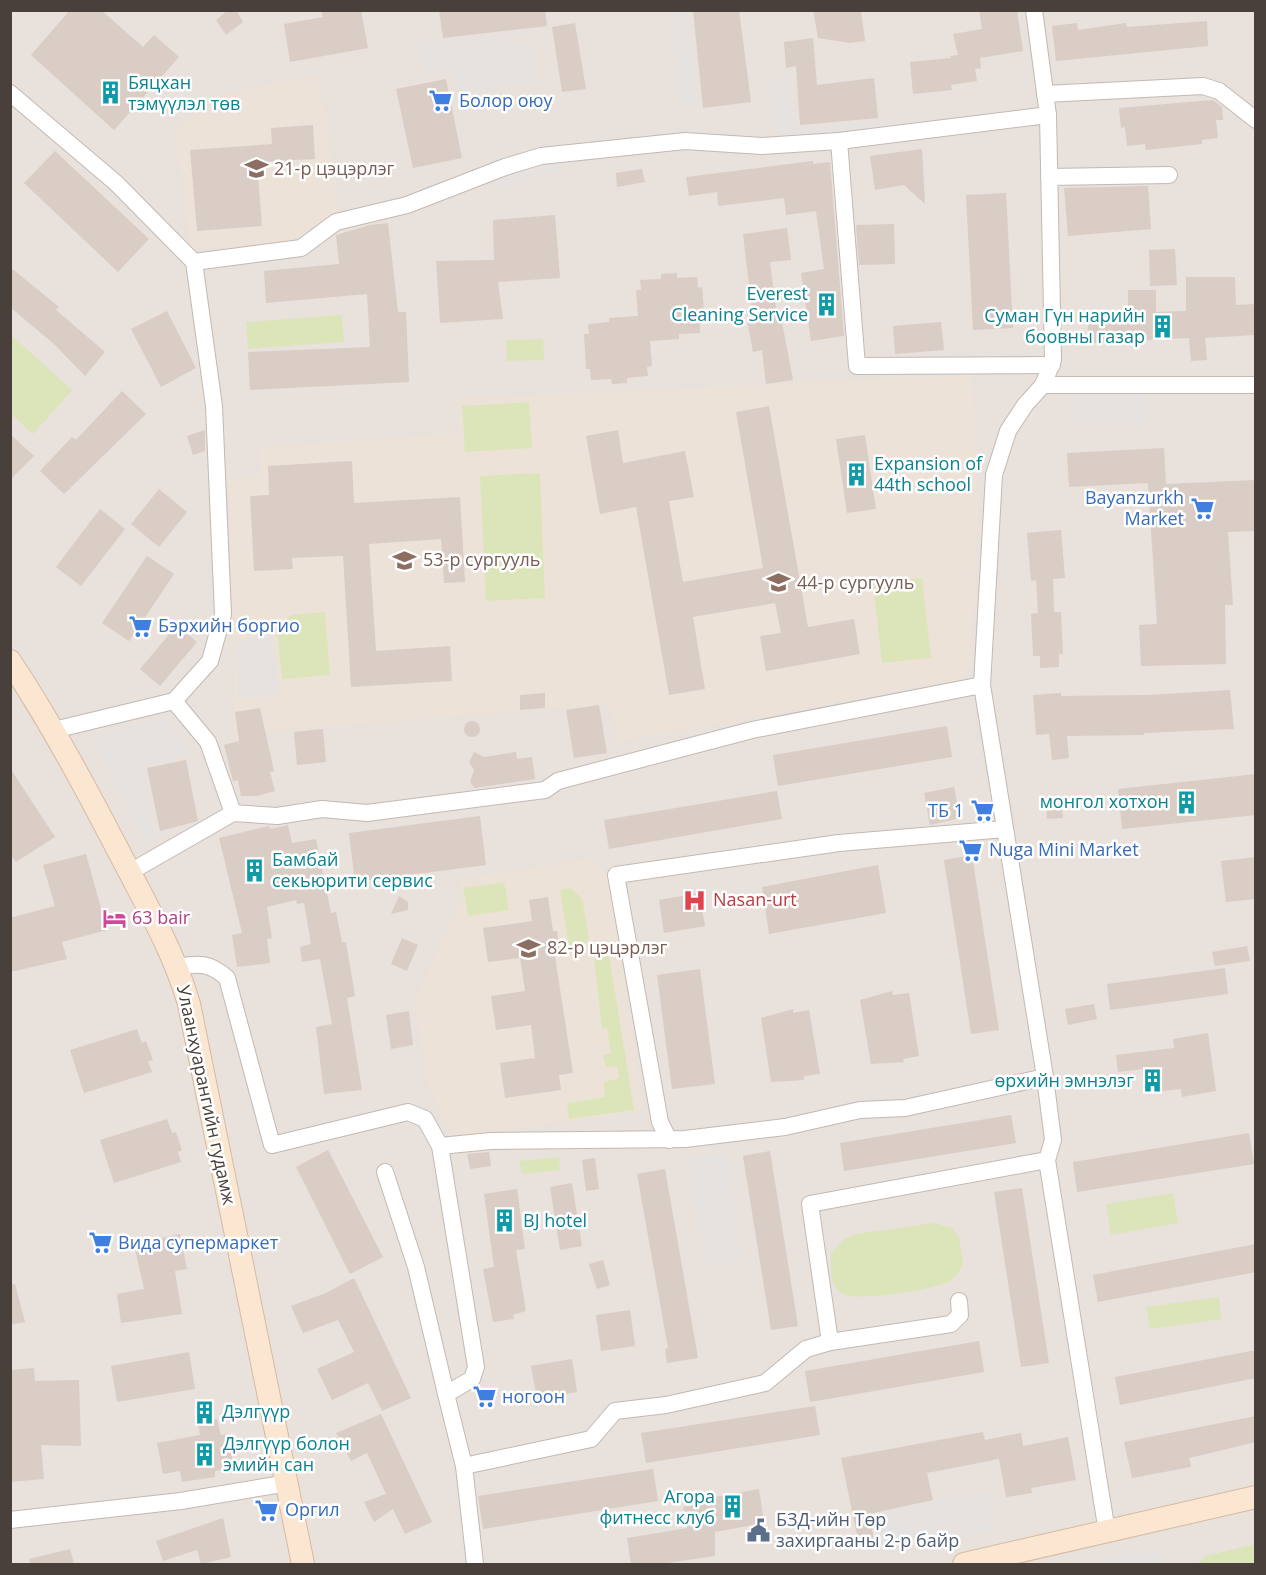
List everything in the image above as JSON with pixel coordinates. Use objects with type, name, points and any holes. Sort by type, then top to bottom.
[{"type":"main road","name":"Улаанхуарангийн гудамж","points":[[10,661],[54,730],[178,967],[189,1004],[303,1564]]},
{"type":"main road","points":[[964,1564],[1256,1497]]},
{"type":"street","points":[[1034,10],[1048,115],[1052,365],[1043,385],[1025,405],[1008,431],[994,475],[982,685],[1045,1077],[1053,1140],[1047,1160],[1107,1532]]},
{"type":"street","points":[[1045,94],[1203,86],[1219,91],[1256,120]]},
{"type":"street","points":[[10,93],[116,183],[194,262],[214,406],[223,614],[210,661],[174,701],[54,730]]},
{"type":"street","points":[[194,262],[301,248],[336,222],[407,205],[505,167],[541,156],[685,141],[762,146],[839,141],[1048,115]]},
{"type":"street","points":[[839,141],[857,366],[1052,365]]},
{"type":"street","points":[[1049,177],[1169,175]]},
{"type":"street","points":[[1043,385],[1256,385]]},
{"type":"street","points":[[130,872],[233,813],[277,816],[322,809],[367,813],[545,790],[558,781],[752,730],[982,685]]},
{"type":"street","points":[[174,701],[208,741],[233,813]]},
{"type":"street","points":[[669,1140],[660,1122],[616,875],[838,843],[1005,830]]},
{"type":"street","points":[[178,967],[201,963],[214,967],[227,978],[272,1145],[408,1112],[425,1119],[440,1146],[477,1367],[472,1379],[446,1395]]},
{"type":"street","points":[[440,1146],[491,1141],[669,1140],[785,1127],[860,1110],[905,1108],[1045,1077]]},
{"type":"street","points":[[830,1342],[810,1204],[1047,1160]]},
{"type":"street","points":[[386,1172],[416,1267],[464,1466],[475,1564]]},
{"type":"street","points":[[464,1466],[591,1439],[615,1411],[666,1405],[765,1383],[806,1349],[830,1342],[951,1324],[960,1315],[959,1301]]},
{"type":"street","points":[[10,1520],[181,1501],[288,1483]]},
{"type":"shaded area","points":[[11,11],[1255,11],[1255,1564],[11,1564]]},
{"type":"shaded area","points":[[670,11],[688,11],[699,105],[682,109]]},
{"type":"shaded area","points":[[506,34],[507,45],[532,45],[535,80],[462,97],[452,70],[427,76],[420,43]]},
{"type":"shaded area","name":"21-р цэцэрлэг","points":[[317,76],[327,123],[338,211],[320,228],[286,244],[191,248],[174,127],[228,95],[263,84]]},
{"type":"shaded area","points":[[788,76],[796,131],[893,119],[897,136],[780,149],[769,80]]},
{"type":"shaded area","points":[[558,158],[559,170],[497,191],[494,178]]},
{"type":"shaded area","points":[[972,375],[978,505],[971,660],[965,672],[957,680],[618,742],[609,704],[235,734],[229,480],[260,478],[259,448],[458,433],[457,399]]},
{"type":"shaded area","points":[[1072,391],[1144,393],[1144,426],[1078,424],[1071,418]]},
{"type":"shaded area","points":[[272,631],[279,695],[238,699],[236,643]]},
{"type":"shaded area","points":[[159,720],[167,722],[191,754],[141,764],[155,836],[144,839],[91,737]]},
{"type":"shaded area","name":"82-р цэцэрлэг","points":[[592,858],[608,877],[644,1111],[452,1137],[426,1080],[415,999],[463,897],[460,879]]},
{"type":"shaded area","points":[[727,1153],[741,1259],[705,1267],[690,1157]]},
{"type":"shaded area","points":[[987,1490],[996,1531],[879,1550],[873,1515]]},
{"type":"shaded area","points":[[1161,1547],[1159,1564],[1106,1564],[1105,1559]]},
{"type":"green space","points":[[342,315],[344,342],[248,349],[246,322]]},
{"type":"green space","points":[[11,335],[72,390],[33,434],[11,414]]},
{"type":"green space","points":[[543,339],[544,360],[507,361],[506,340]]},
{"type":"green space","points":[[529,402],[532,448],[465,452],[462,406]]},
{"type":"green space","points":[[540,473],[545,598],[486,601],[480,476]]},
{"type":"green space","points":[[922,578],[931,658],[882,663],[873,583]]},
{"type":"green space","points":[[325,612],[330,675],[282,679],[277,629],[291,615]]},
{"type":"green space","points":[[504,882],[509,910],[468,916],[463,888]]},
{"type":"green space","points":[[571,888],[582,899],[589,939],[584,944],[569,947],[560,890]]},
{"type":"green space","points":[[609,956],[634,1110],[569,1119],[567,1103],[605,1097],[604,1082],[619,1078],[617,1066],[606,1067],[603,1055],[611,1053],[607,1028],[602,1029],[594,959]]},
{"type":"green space","points":[[559,1157],[560,1170],[522,1174],[519,1161]]},
{"type":"green space","points":[[1173,1193],[1178,1223],[1111,1235],[1106,1204]]},
{"type":"green space","points":[[934,1223],[952,1228],[959,1238],[963,1262],[955,1277],[950,1281],[913,1291],[878,1296],[849,1296],[841,1293],[834,1285],[831,1275],[831,1254],[845,1239],[856,1234]]},
{"type":"green space","points":[[1219,1297],[1221,1319],[1150,1329],[1146,1307]]},
{"type":"green space","points":[[1255,1544],[1255,1564],[1197,1564],[1206,1556]]},
{"type":"building","name":"Бяцхан тэмүүлэл төв","points":[[70,10],[101,10],[143,47],[154,35],[179,57],[114,130],[31,55]]},
{"type":"building","points":[[228,10],[236,10],[243,22],[226,35],[216,20]]},
{"type":"building","points":[[321,10],[361,10],[368,48],[290,62],[284,24],[323,17]]},
{"type":"building","points":[[439,10],[545,10],[547,26],[443,38]]},
{"type":"building","points":[[693,10],[739,10],[751,102],[703,108]]},
{"type":"building","points":[[813,10],[861,10],[865,41],[850,43],[818,38]]},
{"type":"building","points":[[979,10],[1017,10],[1023,51],[980,58],[981,68],[975,69],[977,81],[951,85],[952,90],[913,94],[910,62],[951,58],[950,56],[958,55],[953,34],[982,29]]},
{"type":"building","points":[[1207,21],[1208,46],[1056,61],[1052,26],[1077,23],[1078,30],[1126,23],[1127,27]]},
{"type":"building","points":[[575,23],[586,89],[562,92],[552,27]]},
{"type":"building","points":[[813,38],[817,85],[874,78],[878,118],[800,125],[796,66],[786,68],[784,42]]},
{"type":"building","points":[[446,79],[462,158],[413,168],[396,89]]},
{"type":"building","points":[[1213,100],[1222,107],[1223,120],[1216,120],[1218,138],[1202,140],[1202,144],[1146,150],[1145,144],[1127,146],[1125,127],[1121,128],[1119,108]]},
{"type":"building","points":[[313,125],[315,159],[257,162],[262,226],[197,231],[190,150],[272,144],[271,128]]},
{"type":"building","points":[[922,149],[925,204],[904,185],[875,190],[870,156]]},
{"type":"building","points":[[55,151],[149,239],[118,272],[24,183]]},
{"type":"building","points":[[813,161],[813,164],[830,162],[844,336],[811,341],[801,273],[824,269],[816,211],[786,215],[784,198],[718,206],[717,192],[689,196],[686,177]]},
{"type":"building","points":[[642,169],[645,182],[617,187],[616,173]]},
{"type":"building","points":[[1148,186],[1151,229],[1068,236],[1064,188]]},
{"type":"building","points":[[1006,193],[1013,328],[973,330],[966,195]]},
{"type":"building","points":[[555,215],[560,278],[498,282],[503,319],[440,323],[436,261],[494,260],[493,220]]},
{"type":"building","points":[[388,223],[398,312],[406,312],[409,382],[250,390],[248,352],[370,347],[367,294],[266,303],[264,271],[339,264],[336,235],[370,225]]},
{"type":"building","points":[[894,224],[895,264],[859,265],[856,225]]},
{"type":"building","points":[[787,228],[791,260],[770,262],[778,323],[782,322],[793,380],[766,384],[762,350],[753,352],[747,320],[753,319],[743,234]]},
{"type":"building","points":[[1175,249],[1177,285],[1150,286],[1149,250]]},
{"type":"building","points":[[10,267],[59,307],[56,310],[105,352],[85,376],[54,344],[10,307]]},
{"type":"building","points":[[677,273],[677,278],[697,277],[698,288],[702,287],[705,322],[700,323],[700,333],[679,334],[679,339],[650,341],[652,366],[647,367],[648,376],[627,378],[627,383],[612,384],[611,379],[591,380],[590,369],[586,369],[584,334],[589,334],[588,324],[609,322],[609,318],[638,316],[636,290],[641,290],[640,280],[661,279],[661,274]]},
{"type":"building","points":[[1186,277],[1235,277],[1236,305],[1256,304],[1256,335],[1205,338],[1207,360],[1191,361],[1189,338],[1089,343],[1087,316],[1128,314],[1128,290],[1156,290],[1156,312],[1186,311]]},
{"type":"building","points":[[167,311],[196,368],[161,387],[131,329]]},
{"type":"building","points":[[941,322],[944,350],[895,354],[893,326]]},
{"type":"building","points":[[122,391],[146,414],[64,494],[40,471],[72,437],[76,440]]},
{"type":"building","points":[[769,406],[808,627],[854,619],[860,654],[766,671],[760,636],[781,633],[775,603],[693,617],[705,689],[669,695],[636,507],[600,514],[586,436],[618,430],[623,463],[685,451],[694,497],[669,501],[683,582],[763,568],[736,412]]},
{"type":"building","points":[[205,430],[205,451],[193,455],[187,436]]},
{"type":"building","points":[[10,434],[34,456],[10,480]]},
{"type":"building","name":"Expansion of 44th school","points":[[865,435],[876,509],[847,513],[836,439]]},
{"type":"building","points":[[1164,448],[1166,484],[1256,480],[1256,531],[1228,532],[1233,605],[1225,605],[1226,664],[1141,666],[1139,625],[1157,624],[1148,483],[1069,487],[1067,453]]},
{"type":"building","points":[[352,461],[354,503],[460,497],[465,582],[444,583],[441,539],[369,544],[376,651],[450,646],[452,681],[351,687],[343,556],[292,558],[293,569],[254,571],[250,496],[269,495],[268,466]]},
{"type":"building","points":[[159,489],[187,512],[159,547],[131,524]]},
{"type":"building","points":[[100,509],[125,529],[81,586],[56,567]]},
{"type":"building","points":[[1061,530],[1065,578],[1053,579],[1054,612],[1061,612],[1063,654],[1059,654],[1059,667],[1040,668],[1040,656],[1033,656],[1031,614],[1038,613],[1036,580],[1031,581],[1027,533]]},
{"type":"building","points":[[147,556],[174,574],[129,641],[102,623]]},
{"type":"building","points":[[177,625],[197,642],[160,686],[140,669]]},
{"type":"building","points":[[1230,690],[1234,729],[1144,733],[1144,735],[1067,736],[1069,758],[1052,760],[1049,734],[1036,735],[1033,695],[1061,693],[1061,696],[1149,695]]},
{"type":"building","points":[[545,693],[545,708],[520,710],[520,695]]},
{"type":"building","points":[[599,705],[607,753],[574,758],[566,710]]},
{"type":"building","points":[[260,708],[274,771],[270,772],[275,791],[257,796],[241,796],[238,780],[233,781],[224,745],[239,741],[235,712]]},
{"type":"building","points":[[472,721],[480,729],[472,737],[464,729]]},
{"type":"building","points":[[947,726],[952,757],[778,786],[773,755]]},
{"type":"building","points":[[323,729],[326,762],[297,765],[294,732]]},
{"type":"building","points":[[474,752],[484,757],[516,752],[517,759],[532,757],[535,779],[475,788],[470,782],[474,770],[469,762]]},
{"type":"building","points":[[186,760],[198,821],[160,831],[147,768]]},
{"type":"building","points":[[10,768],[55,837],[16,862],[10,854]]},
{"type":"building","name":"монгол хотхон","points":[[1256,774],[1256,815],[1122,829],[1118,789]]},
{"type":"building","points":[[954,787],[960,818],[930,825],[924,793]]},
{"type":"building","points":[[777,791],[782,819],[609,849],[604,820]]},
{"type":"building","points":[[1061,803],[1063,818],[1047,819],[1046,804]]},
{"type":"building","points":[[480,816],[486,865],[355,882],[349,833]]},
{"type":"building","points":[[288,825],[292,843],[316,839],[331,913],[336,912],[342,942],[346,942],[355,996],[347,998],[362,1090],[324,1094],[316,1027],[332,1024],[320,959],[302,962],[300,947],[311,944],[304,903],[297,904],[296,900],[267,907],[272,938],[267,939],[270,963],[237,967],[232,935],[242,933],[219,838],[269,826],[271,829]]},
{"type":"building","points":[[86,854],[107,930],[62,942],[67,959],[10,972],[10,918],[55,906],[43,865]]},
{"type":"building","points":[[972,855],[999,1030],[971,1034],[944,860]]},
{"type":"building","points":[[1256,857],[1256,899],[1226,902],[1221,861]]},
{"type":"building","points":[[878,865],[886,913],[769,934],[762,887]]},
{"type":"building","points":[[699,893],[705,926],[664,933],[659,900]]},
{"type":"building","points":[[399,896],[408,902],[408,910],[391,914]]},
{"type":"building","points":[[548,897],[553,931],[557,931],[560,956],[555,956],[573,1073],[559,1075],[561,1090],[505,1098],[500,1063],[535,1058],[531,1025],[496,1030],[491,996],[525,991],[520,958],[488,962],[483,928],[532,921],[529,900]]},
{"type":"building","points":[[402,938],[418,945],[407,971],[391,964]]},
{"type":"building","points":[[1247,946],[1250,961],[1215,966],[1212,952]]},
{"type":"building","points":[[1225,968],[1228,994],[1110,1010],[1107,984]]},
{"type":"building","points":[[700,969],[715,1084],[672,1089],[657,975]]},
{"type":"building","points":[[892,991],[893,995],[909,993],[919,1056],[903,1059],[904,1062],[871,1064],[860,1000]]},
{"type":"building","points":[[1094,1004],[1097,1019],[1068,1025],[1065,1009]]},
{"type":"building","points":[[793,1009],[793,1013],[809,1010],[820,1074],[804,1076],[804,1080],[771,1082],[761,1018]]},
{"type":"building","points":[[409,1011],[413,1045],[391,1049],[386,1015]]},
{"type":"building","points":[[137,1029],[142,1043],[146,1041],[153,1060],[148,1061],[152,1072],[84,1093],[70,1050]]},
{"type":"building","points":[[1208,1033],[1216,1091],[1182,1097],[1181,1089],[1145,1093],[1142,1069],[1118,1072],[1116,1055],[1174,1048],[1173,1039]]},
{"type":"building","points":[[1011,1115],[1016,1143],[844,1171],[840,1143]]},
{"type":"building","points":[[167,1119],[172,1133],[176,1132],[182,1150],[178,1152],[181,1162],[114,1183],[100,1140]]},
{"type":"building","points":[[1249,1133],[1254,1164],[1077,1192],[1073,1162]]},
{"type":"building","points":[[328,1150],[383,1257],[350,1274],[296,1167]]},
{"type":"building","points":[[770,1151],[798,1326],[771,1330],[743,1156]]},
{"type":"building","points":[[489,1152],[491,1166],[470,1169],[467,1154]]},
{"type":"building","points":[[595,1158],[599,1189],[586,1191],[582,1160]]},
{"type":"building","points":[[665,1169],[698,1358],[667,1363],[665,1349],[668,1348],[637,1174]]},
{"type":"building","points":[[572,1183],[582,1246],[560,1250],[550,1187]]},
{"type":"building","points":[[1022,1188],[1049,1363],[1021,1367],[994,1192]]},
{"type":"building","points":[[517,1189],[525,1249],[516,1250],[526,1311],[513,1315],[514,1319],[493,1322],[483,1269],[494,1267],[484,1194]]},
{"type":"building","points":[[180,1234],[187,1269],[175,1271],[182,1314],[121,1323],[117,1294],[144,1289],[134,1244]]},
{"type":"building","points":[[1256,1244],[1256,1272],[1098,1302],[1093,1275]]},
{"type":"building","points":[[603,1260],[610,1285],[597,1289],[589,1264]]},
{"type":"building","points":[[354,1278],[411,1398],[382,1411],[368,1383],[332,1400],[317,1369],[354,1352],[338,1320],[303,1333],[291,1306],[326,1293]]},
{"type":"building","points":[[10,1284],[15,1284],[25,1322],[10,1325]]},
{"type":"building","points":[[630,1310],[635,1346],[601,1351],[596,1315]]},
{"type":"building","points":[[979,1341],[984,1372],[810,1402],[805,1371]]},
{"type":"building","points":[[1256,1350],[1256,1378],[1120,1405],[1115,1377]]},
{"type":"building","points":[[189,1352],[195,1389],[117,1402],[111,1366]]},
{"type":"building","points":[[572,1359],[577,1392],[537,1399],[531,1366]]},
{"type":"building","points":[[34,1368],[35,1381],[79,1380],[81,1446],[41,1445],[44,1479],[10,1482],[10,1370]]},
{"type":"building","name":"Дэлгүүр болон эмийн сан","points":[[211,1402],[213,1420],[217,1419],[221,1435],[228,1434],[234,1468],[215,1471],[215,1477],[182,1482],[180,1471],[163,1474],[157,1443],[200,1435],[195,1405]]},
{"type":"building","points":[[815,1406],[820,1435],[646,1463],[641,1433]]},
{"type":"building","points":[[381,1414],[432,1522],[405,1534],[393,1509],[374,1522],[364,1502],[386,1494],[367,1453],[351,1461],[336,1433]]},
{"type":"building","points":[[1256,1416],[1256,1442],[1189,1458],[1191,1467],[1132,1478],[1124,1442]]},
{"type":"building","points":[[983,1432],[985,1440],[1021,1433],[1023,1446],[1068,1437],[1076,1480],[1031,1488],[1032,1493],[1006,1497],[999,1459],[927,1473],[933,1500],[869,1514],[875,1546],[860,1549],[841,1458]]},
{"type":"building","points":[[653,1469],[658,1501],[483,1529],[478,1496]]},
{"type":"building","points":[[759,1489],[764,1523],[715,1532],[715,1556],[661,1564],[631,1564],[627,1538],[687,1528],[683,1507],[703,1504],[703,1499]]},
{"type":"building","points":[[223,1518],[231,1557],[201,1564],[197,1550],[163,1561],[156,1541]]},
{"type":"building","points":[[70,1549],[74,1564],[30,1564],[29,1559]]},
{"type":"place","name":"Бяцхан тэмүүлэл төв","points":[[110,93]]},
{"type":"place","name":"Болор оюу","points":[[441,101]]},
{"type":"place","name":"21-р цэцэрлэг","points":[[256,169]]},
{"type":"place","name":"Everest Cleaning Service","points":[[826,304]]},
{"type":"place","name":"Суман Гүн нарийн боовны газар","points":[[1163,326]]},
{"type":"place","name":"Expansion of 44th school","points":[[856,474]]},
{"type":"place","name":"Bayanzurkh Market","points":[[1202,508]]},
{"type":"place","name":"53-р сургууль","points":[[405,560]]},
{"type":"place","name":"44-р сургууль","points":[[779,583]]},
{"type":"place","name":"Бэрхийн боргио","points":[[140,626]]},
{"type":"place","name":"монгол хотхон","points":[[1187,802]]},
{"type":"place","name":"ТБ 1","points":[[982,811]]},
{"type":"place","name":"Nuga Mini Market","points":[[971,850]]},
{"type":"place","name":"Бамбай секьюрити сервис","points":[[254,870]]},
{"type":"place","name":"Nasan-urt","points":[[695,900]]},
{"type":"place","name":"63 bair","points":[[114,918]]},
{"type":"place","name":"82-р цэцэрлэг","points":[[529,948]]},
{"type":"place","name":"өрхийн эмнэлэг","points":[[1152,1081]]},
{"type":"place","name":"BJ hotel","points":[[505,1221]]},
{"type":"place","name":"Вида супермаркет","points":[[100,1243]]},
{"type":"place","name":"ногоон","points":[[484,1397]]},
{"type":"place","name":"Дэлгүүр","points":[[204,1412]]},
{"type":"place","name":"Дэлгүүр болон эмийн сан","points":[[205,1454]]},
{"type":"place","name":"Агора фитнесс клуб","points":[[733,1507]]},
{"type":"place","name":"Оргил","points":[[267,1510]]},
{"type":"place","name":"БЗД-ийн Төр захиргааны 2-р байр","points":[[758,1530]]}]
